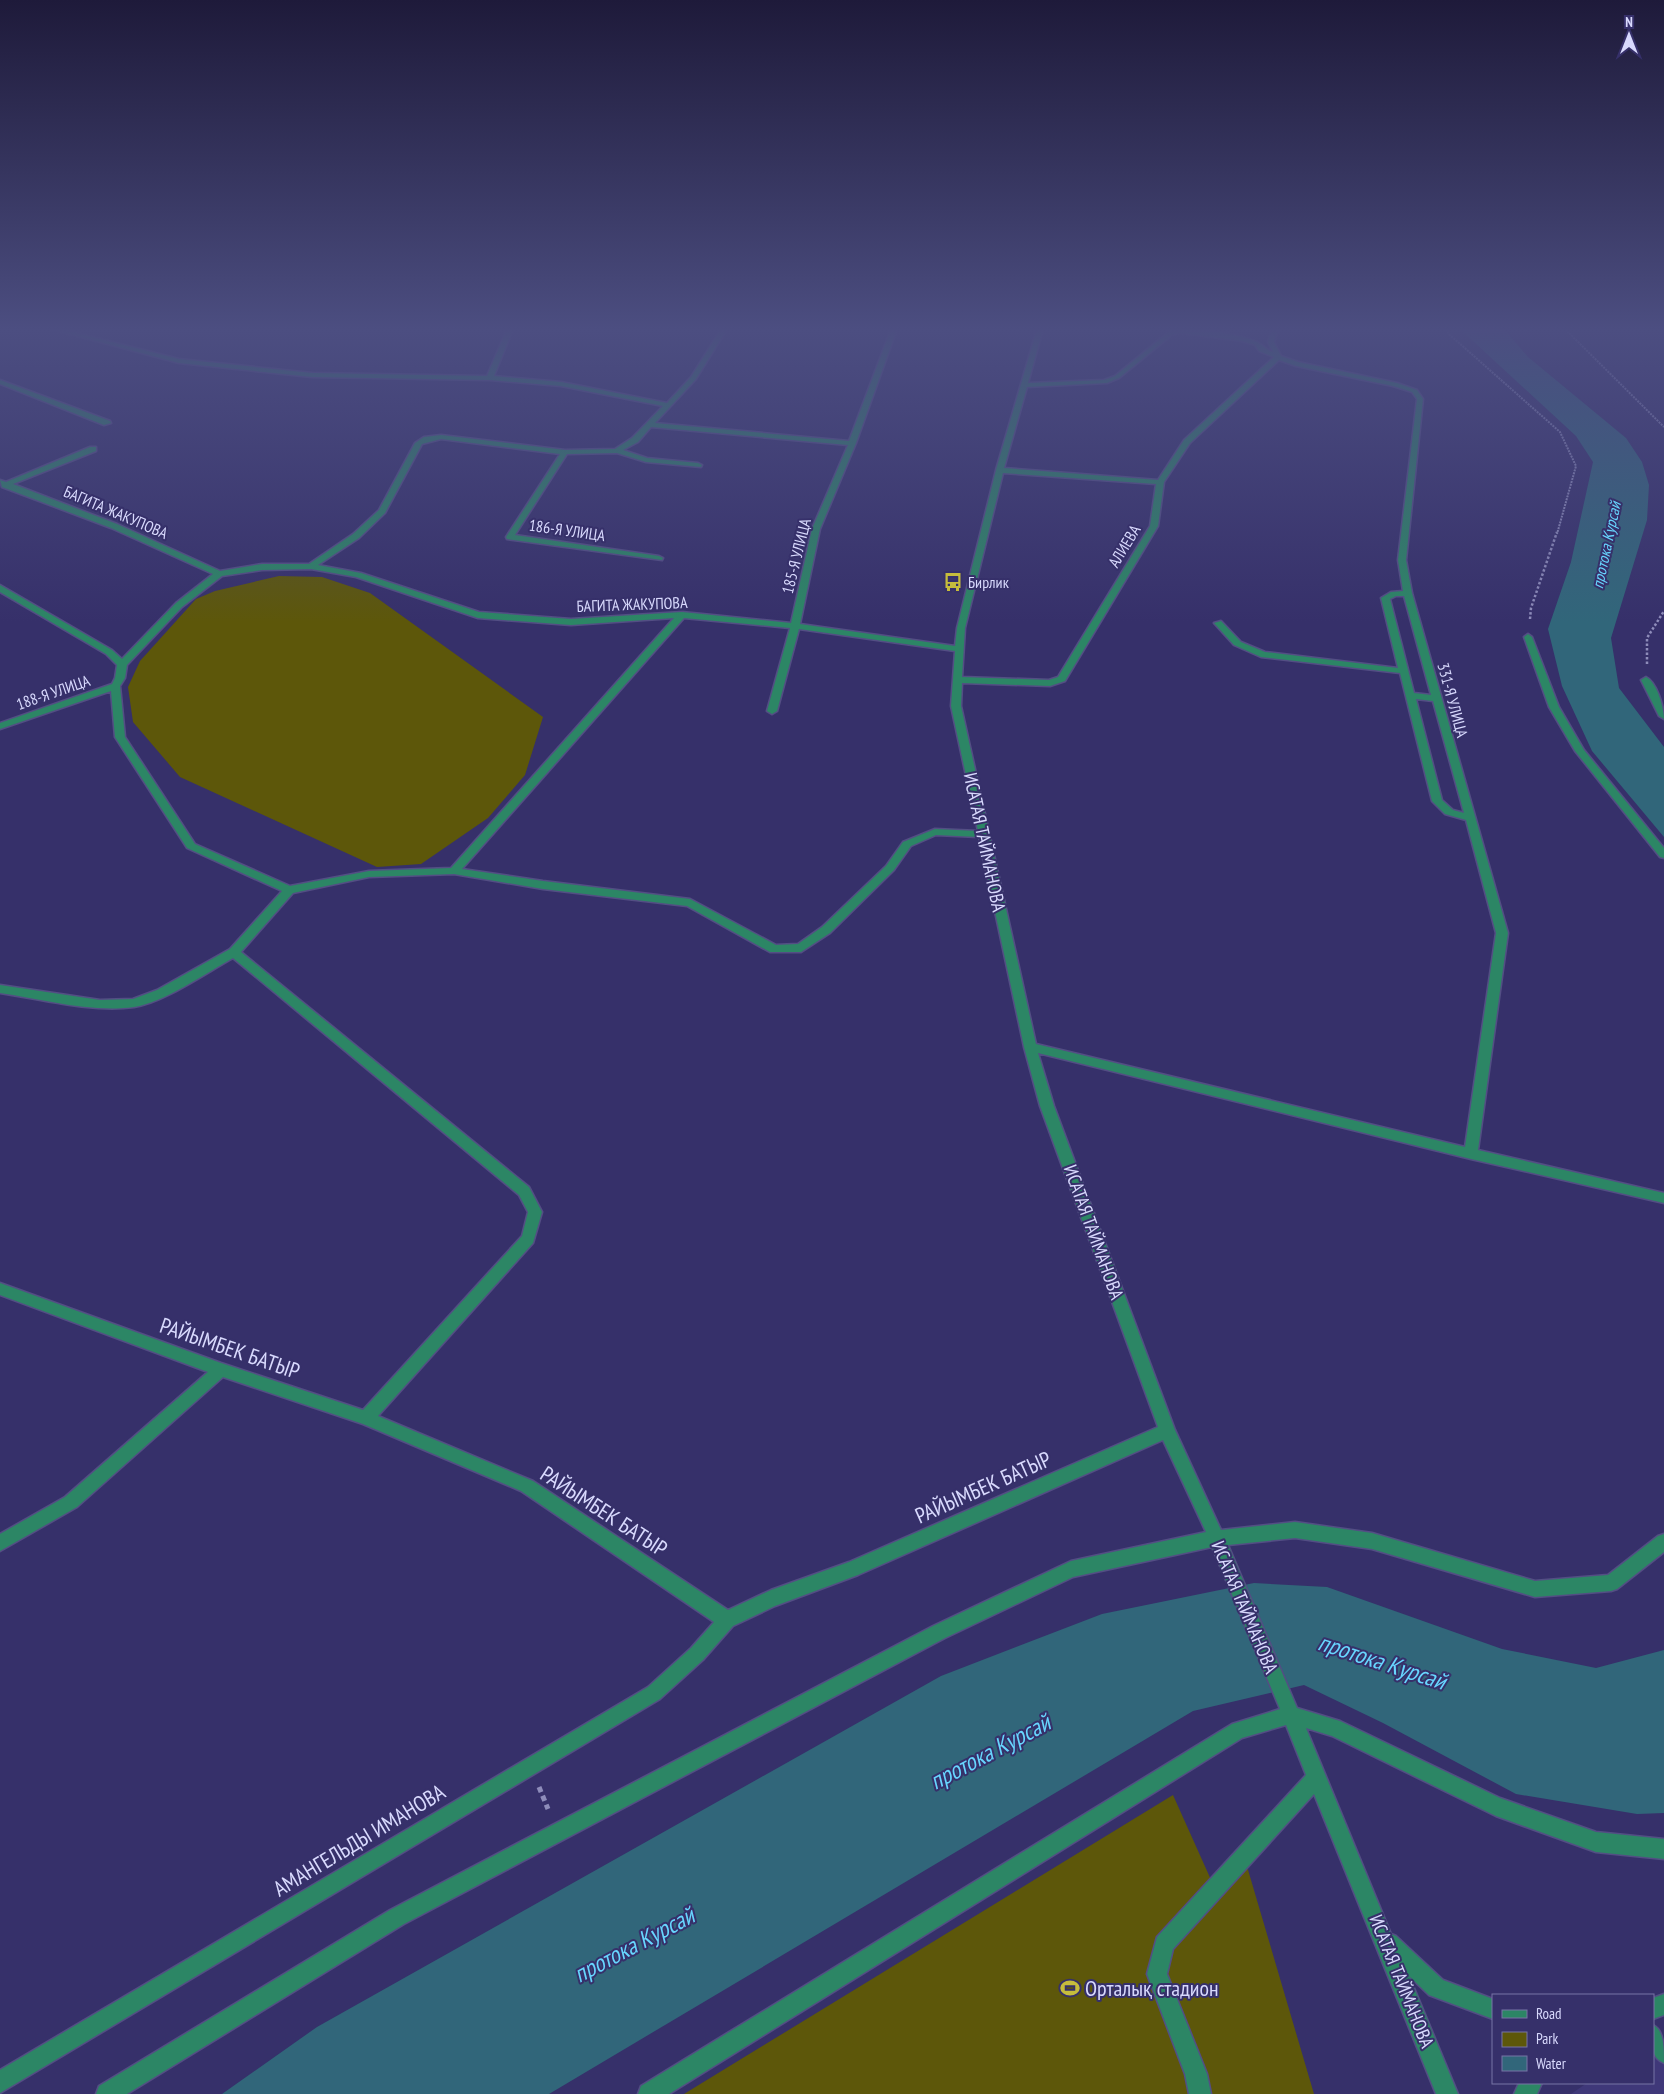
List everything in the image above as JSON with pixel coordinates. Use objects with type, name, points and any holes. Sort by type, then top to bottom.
[{"type":"street","points":[[617,451],[634,440],[646,427]]},
{"type":"street","points":[[667,427],[852,443]]},
{"type":"street","name":"185-Я УЛИЦА","points":[[772,711],[795,626],[816,528],[858,427]]},
{"type":"street","name":"ИСАТАЯ ТАЙМАНОВА","points":[[1012,427],[961,628],[956,706],[1030,1047],[1047,1106],[1167,1431],[1232,1571],[1290,1715],[1386,1939],[1447,2094]]},
{"type":"street","name":"АЛИЕВА","points":[[958,680],[1050,683],[1062,679],[1154,526],[1160,482],[1187,442],[1203,427]]},
{"type":"street","name":"331-Я УЛИЦА","points":[[1417,427],[1402,560],[1408,593],[1502,933],[1471,1154]]},
{"type":"street","points":[[311,566],[356,536],[382,511],[419,443],[427,438],[441,437],[565,452],[617,451],[646,460],[698,465]]},
{"type":"street","points":[[3,484],[93,449]]},
{"type":"street","name":"186-Я УЛИЦА","points":[[565,452],[510,537],[659,558]]},
{"type":"street","points":[[1000,470],[1160,482]]},
{"type":"street","name":"БАГИТА ЖАКУПОВА","points":[[3,484],[114,526],[219,574],[262,567],[311,566],[358,575],[478,615],[571,622],[682,615],[795,626],[960,649]]},
{"type":"street","points":[[219,574],[179,605],[122,664],[120,678],[115,686],[120,737],[191,846],[289,890],[369,874],[454,871],[543,885],[690,903],[774,949],[801,948],[826,930],[890,868],[907,844],[935,832],[983,834]]},
{"type":"street","points":[[0,588],[108,652],[122,664]]},
{"type":"street","points":[[1408,593],[1394,594],[1386,598],[1437,801],[1449,812],[1469,818]]},
{"type":"street","points":[[454,871],[682,615]]},
{"type":"street","points":[[1218,622],[1232,640],[1245,650],[1264,655],[1404,671]]},
{"type":"street","points":[[1528,637],[1554,707],[1580,751],[1664,855]]},
{"type":"street","points":[[1646,680],[1664,716]]},
{"type":"street","name":"188-Я УЛИЦА","points":[[0,726],[115,686]]},
{"type":"street","points":[[1410,696],[1437,698]]},
{"type":"street","points":[[0,989],[100,1004],[134,1002],[161,993],[234,952],[289,890]]},
{"type":"street","points":[[234,952],[524,1191],[535,1212],[528,1238],[366,1418]]},
{"type":"street","points":[[1030,1047],[1471,1154],[1664,1198]]},
{"type":"street","name":"РАЙЫМБЕК БАТЫР","points":[[0,1289],[220,1370],[366,1418],[527,1486],[727,1620],[771,1599],[852,1569],[1167,1431]]},
{"type":"street","points":[[0,1543],[71,1502],[220,1370]]},
{"type":"street","points":[[107,2094],[397,1917],[939,1632],[1071,1569],[1217,1538],[1294,1530],[1372,1541],[1534,1589],[1611,1583],[1664,1542]]},
{"type":"street","name":"АМАНГЕЛЬДЫ ИМАНОВА","points":[[0,2082],[654,1693],[697,1654],[727,1620]]},
{"type":"street","points":[[649,2094],[1238,1730],[1290,1715],[1334,1727],[1505,1810],[1596,1842],[1664,1849]]},
{"type":"street","points":[[1200,2094],[1196,2074],[1157,1974],[1164,1944],[1317,1777]]},
{"type":"street","points":[[1386,1939],[1436,1988],[1492,2009]]},
{"type":"street","points":[[1654,2036],[1664,2052]]},
{"type":"path","points":[[1528,637],[1531,608],[1556,536],[1576,466],[1560,432],[1554,427]]},
{"type":"path","points":[[1646,680],[1647,638],[1664,611]]},
{"type":"path","points":[[529,1766],[559,1832]]},
{"type":"shaded area","points":[[1664,2040],[1664,2094],[1571,2094],[1586,2084],[1654,2084],[1654,2044]]},
{"type":"green space","points":[[279,576],[322,577],[370,593],[543,717],[525,775],[488,818],[421,864],[377,867],[180,777],[133,722],[128,687],[140,661],[196,599],[215,591]]},
{"type":"green space","name":"Орталық стадион","points":[[1173,1795],[1212,1882],[1246,1863],[1314,2094],[684,2094]]},
{"type":"water","name":"протока Курсай","points":[[1566,427],[1612,427],[1626,438],[1642,462],[1649,485],[1647,520],[1611,638],[1619,688],[1664,747],[1664,837],[1592,751],[1562,686],[1548,629],[1571,562],[1593,462],[1576,436]]},
{"type":"water","name":"протока Курсай","points":[[1254,1583],[1327,1587],[1502,1649],[1596,1668],[1664,1650],[1664,1813],[1637,1814],[1516,1794],[1383,1723],[1304,1685],[1193,1711],[549,2094],[222,2094],[317,2027],[941,1676],[1102,1614]]},
{"type":"place","name":"Бирлик","points":[[953,582]]},
{"type":"place","name":"Орталық стадион","points":[[1070,1988]]}]
